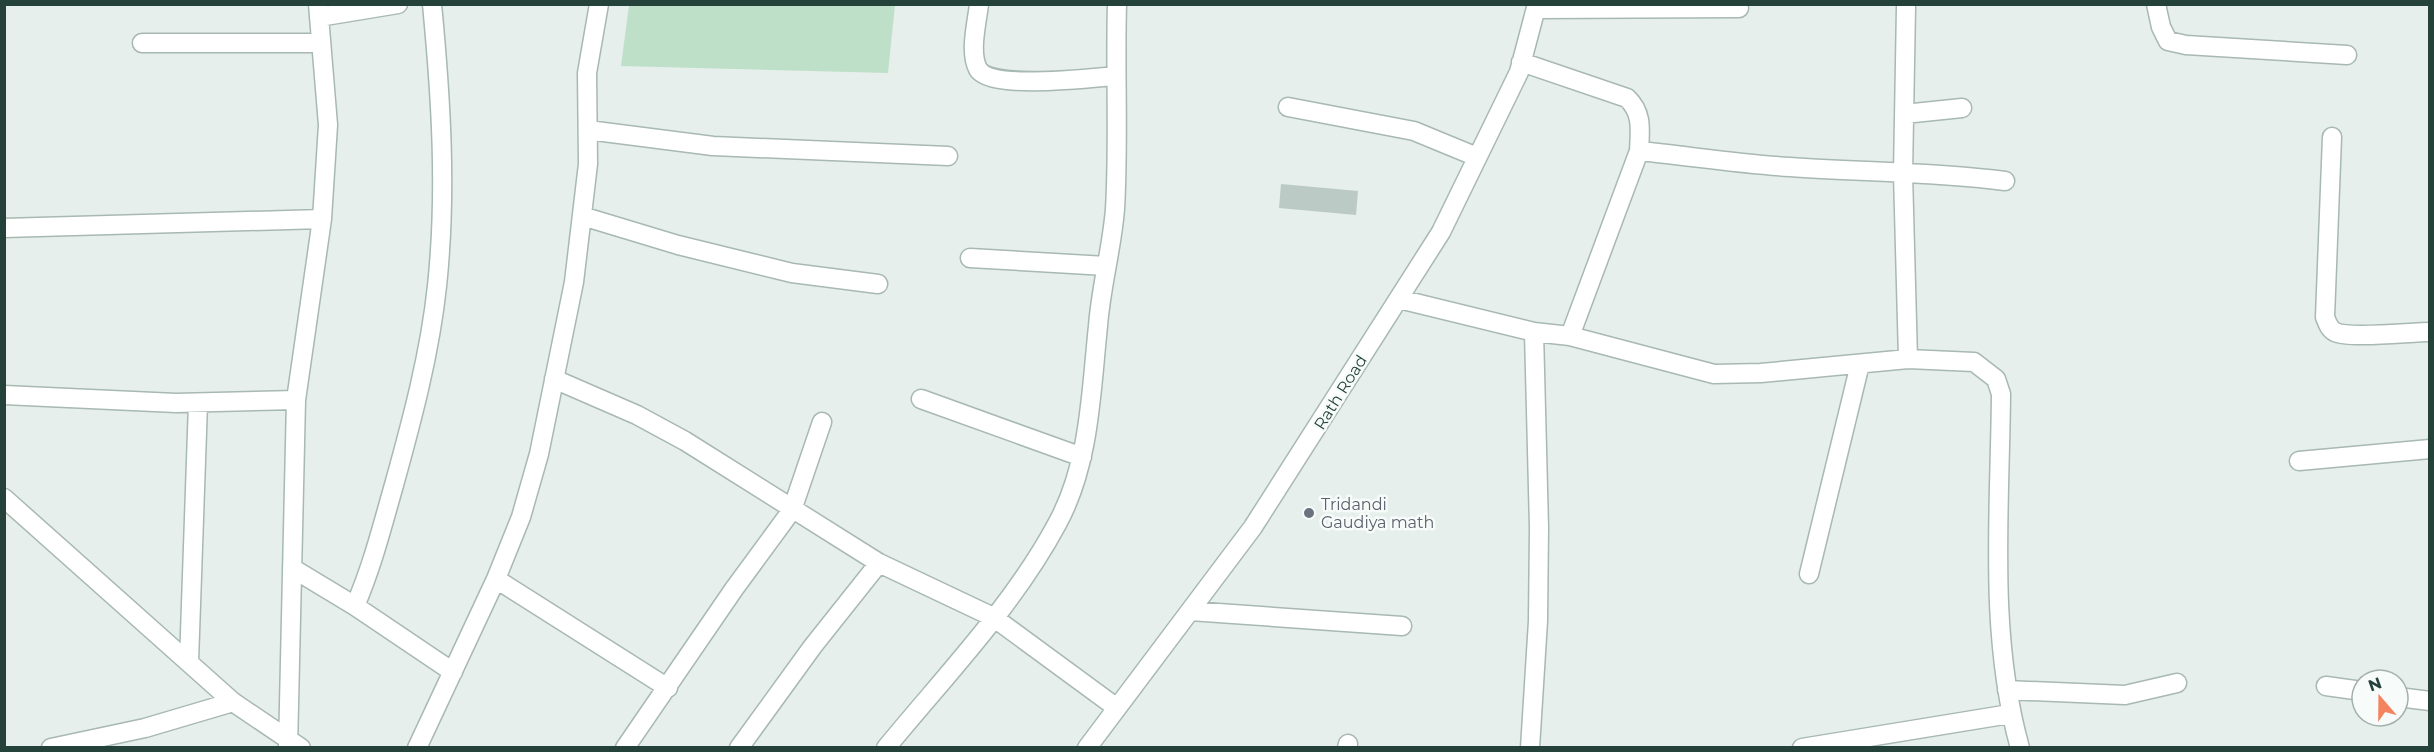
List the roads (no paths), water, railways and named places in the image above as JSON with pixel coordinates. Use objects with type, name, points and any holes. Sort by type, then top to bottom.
[{"type":"street","points":[[293,745],[292,568],[296,400],[322,219],[328,125],[319,11],[398,4]]},
{"type":"street","points":[[355,606],[372,565],[411,427],[437,286],[442,151],[440,87],[432,4]]},
{"type":"street","points":[[417,747],[496,579],[530,485],[574,282],[588,164],[587,73],[599,4]]},
{"type":"street","points":[[979,4],[974,57],[979,70],[987,78],[1006,81],[1115,76]]},
{"type":"street","points":[[886,747],[993,617],[1031,566],[1058,524],[1072,492],[1082,457],[1115,212],[1117,4]]},
{"type":"street","points":[[2156,4],[2161,27],[2168,41],[2186,45],[2347,55]]},
{"type":"street","points":[[1537,7],[1739,8]]},
{"type":"street","name":"Rath Road","points":[[1087,747],[1253,527],[1441,232],[1521,62],[1537,7]]},
{"type":"street","points":[[1906,7],[1903,174],[1908,360]]},
{"type":"street","points":[[142,43],[321,43]]},
{"type":"street","points":[[1521,62],[1627,98],[1637,107],[1640,122],[1639,151],[1570,336]]},
{"type":"street","points":[[1288,107],[1414,131],[1477,158]]},
{"type":"street","points":[[1904,114],[1962,108]]},
{"type":"street","points":[[588,130],[713,146],[948,156]]},
{"type":"street","points":[[2332,137],[2325,317],[2328,325],[2335,332],[2353,334],[2430,332]]},
{"type":"street","points":[[1639,151],[1786,167],[1940,174],[2006,181]]},
{"type":"street","points":[[582,216],[678,245],[792,273],[878,284]]},
{"type":"street","points":[[4,228],[322,219]]},
{"type":"street","points":[[970,258],[1106,266]]},
{"type":"street","points":[[1398,299],[1534,332],[1570,336],[1714,374],[1761,373],[1908,360],[1974,362],[1996,379],[2001,394],[2000,566],[2003,665],[2010,714],[2020,747]]},
{"type":"street","points":[[1530,747],[1538,621],[1539,528],[1534,332]]},
{"type":"street","points":[[1809,574],[1860,364]]},
{"type":"street","points":[[554,379],[638,415],[685,441],[879,563],[993,617],[1117,708]]},
{"type":"street","points":[[4,395],[198,403],[296,400]]},
{"type":"street","points":[[921,399],[1082,457]]},
{"type":"street","points":[[189,662],[198,403]]},
{"type":"street","points":[[625,747],[792,510],[822,422]]},
{"type":"street","points":[[2299,461],[2430,449]]},
{"type":"street","points":[[7,504],[233,702],[293,745]]},
{"type":"street","points":[[739,747],[813,646],[879,563]]},
{"type":"street","points":[[292,568],[355,606],[453,672]]},
{"type":"street","points":[[496,579],[668,688]]},
{"type":"street","points":[[1190,611],[1402,626]]},
{"type":"street","points":[[2007,690],[2125,695],[2177,683]]},
{"type":"street","points":[[2326,686],[2350,689]]},
{"type":"street","points":[[2410,698],[2430,701]]},
{"type":"street","points":[[51,747],[145,728],[233,702]]},
{"type":"street","points":[[1802,747],[2010,714]]},
{"type":"place","name":"Tridandi Gaudiya math","points":[[1309,513]]}]
